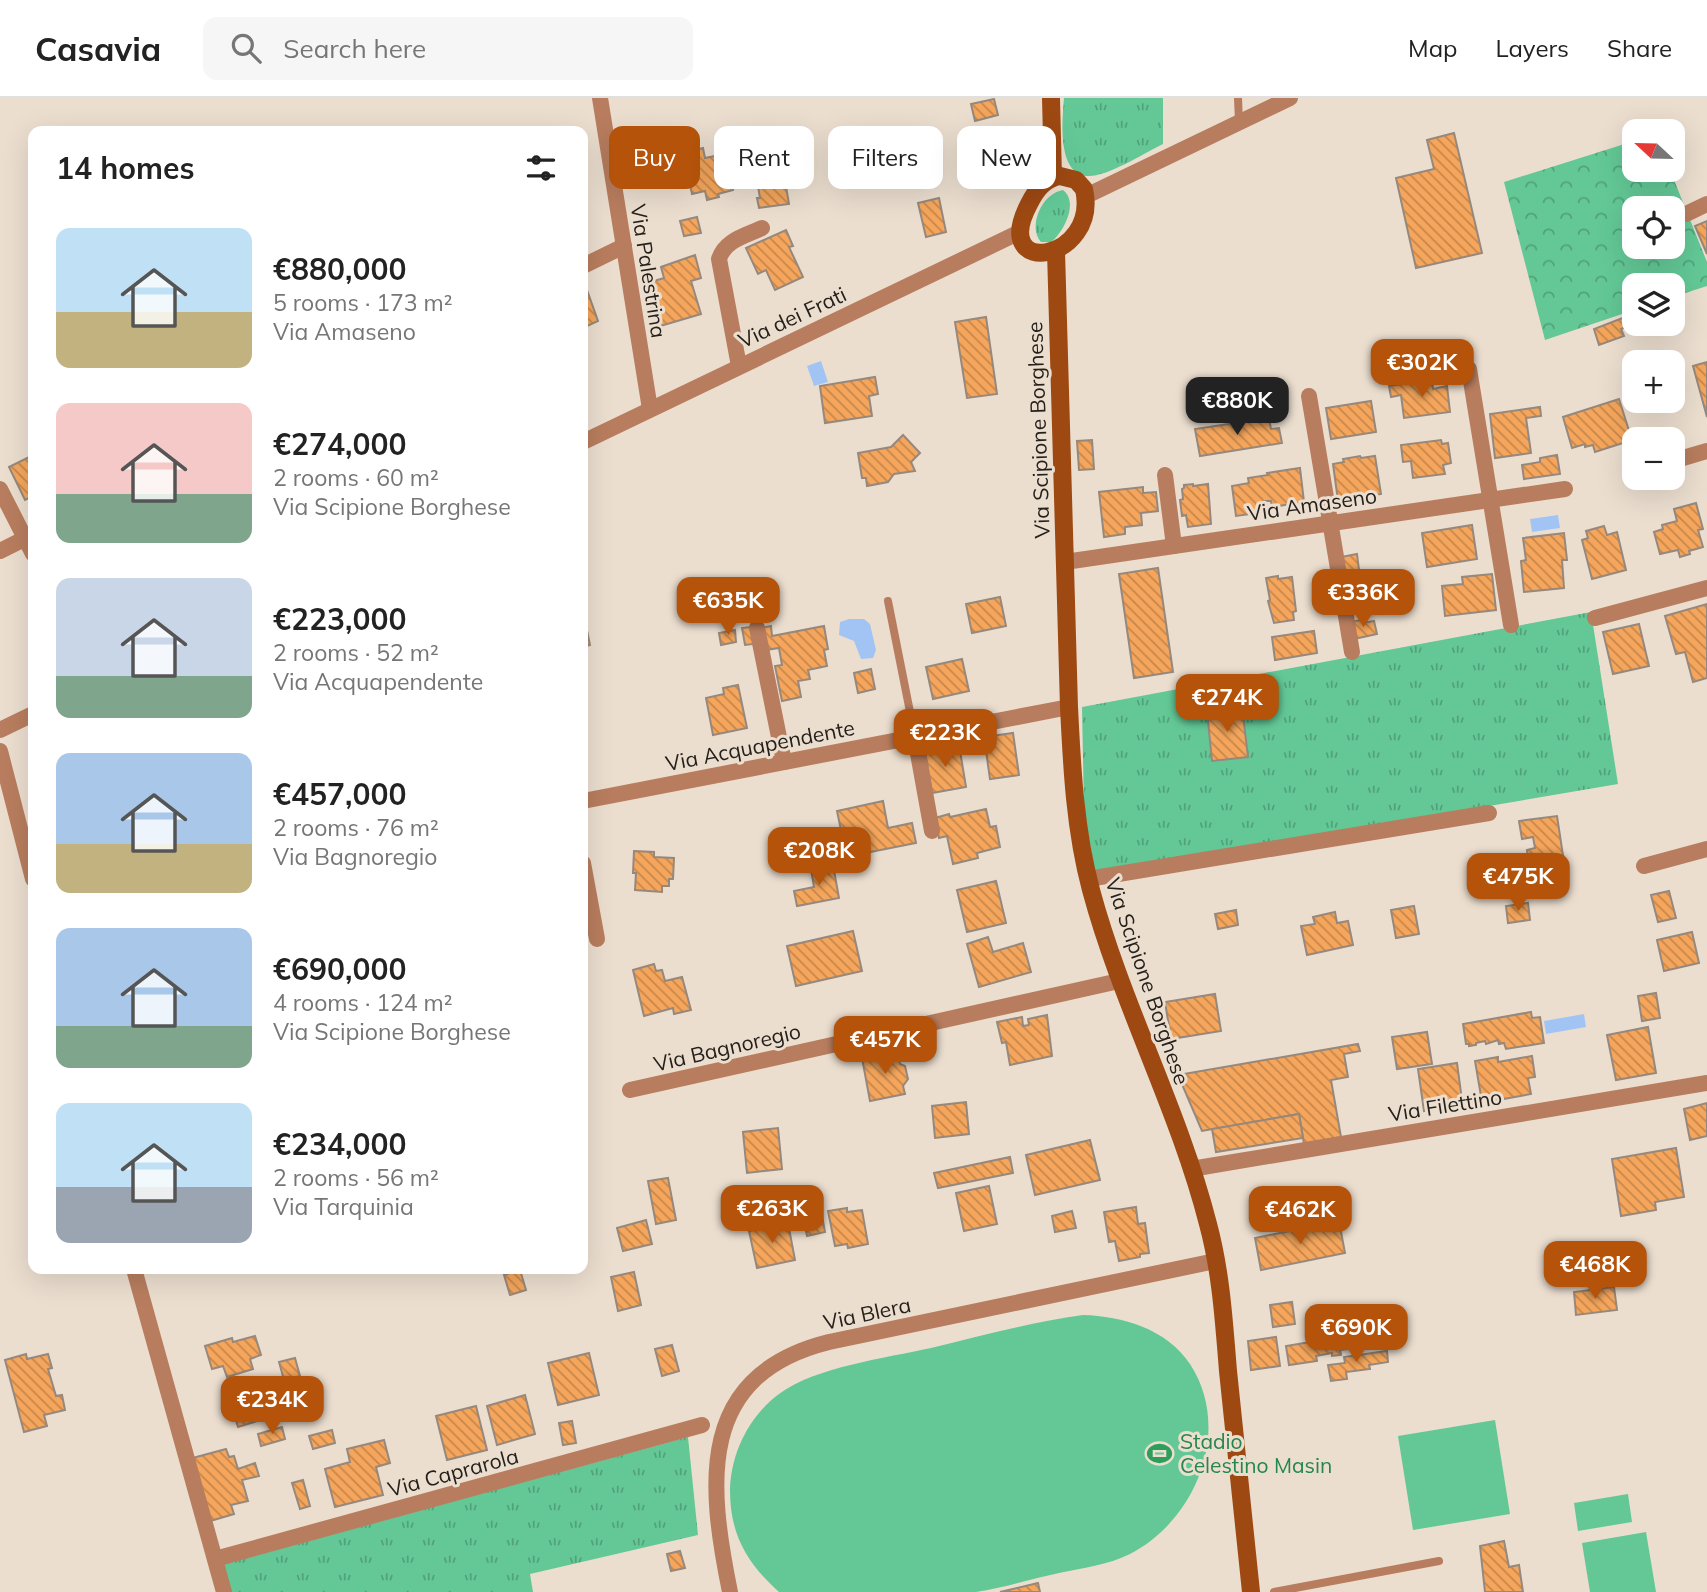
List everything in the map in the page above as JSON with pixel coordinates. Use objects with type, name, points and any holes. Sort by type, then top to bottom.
[{"type":"main road","points":[[1051,98],[1052,126]]},
{"type":"main road","points":[[1039,189],[1024,214],[1020,232],[1024,244],[1031,251],[1056,251],[1068,242],[1078,229],[1085,212],[1086,196],[1076,180],[1066,176],[1056,177]]},
{"type":"main road","name":"Via Scipione Borghese","points":[[1056,251],[1069,707],[1075,807],[1088,879],[1119,981],[1191,1169],[1208,1223],[1215,1261],[1251,1592]]},
{"type":"street","name":"Via Palestrina","points":[[600,98],[650,409]]},
{"type":"street","points":[[1086,196],[1290,98]]},
{"type":"street","points":[[1686,214],[1707,204]]},
{"type":"street","points":[[739,366],[719,258],[729,243],[762,228]]},
{"type":"street","name":"Via dei Frati","points":[[588,440],[1020,232]]},
{"type":"street","points":[[588,264],[624,246]]},
{"type":"street","points":[[1469,369],[1511,625]]},
{"type":"street","points":[[1309,396],[1352,652]]},
{"type":"street","points":[[1685,457],[1707,451]]},
{"type":"street","points":[[1165,475],[1174,546]]},
{"type":"street","points":[[0,489],[28,534]]},
{"type":"street","name":"Via Amaseno","points":[[1065,562],[1565,489]]},
{"type":"street","points":[[0,551],[28,537]]},
{"type":"street","points":[[1595,618],[1707,588]]},
{"type":"street","points":[[757,628],[784,762]]},
{"type":"street","name":"Via Acquapendente","points":[[588,800],[1069,707]]},
{"type":"street","points":[[0,730],[28,716]]},
{"type":"street","points":[[915,737],[932,831]]},
{"type":"street","points":[[0,751],[28,860]]},
{"type":"street","points":[[1088,879],[1489,813]]},
{"type":"street","points":[[1644,866],[1707,849]]},
{"type":"street","points":[[588,890],[597,939]]},
{"type":"street","name":"Via Bagnoregio","points":[[631,1090],[1119,981]]},
{"type":"street","name":"Via Filettino","points":[[1191,1169],[1707,1083]]},
{"type":"street","name":"Via Blera","points":[[730,1592],[716,1512],[716,1464],[723,1431],[731,1413],[755,1380],[770,1367],[800,1351],[829,1342],[1215,1261]]},
{"type":"street","points":[[135,1274],[224,1592]]},
{"type":"street","name":"Via Caprarola","points":[[215,1559],[702,1426]]},
{"type":"lane","points":[[1238,98],[1239,122]]},
{"type":"lane","points":[[888,601],[915,737]]},
{"type":"lane","points":[[1274,1592],[1439,1561]]},
{"type":"green space","points":[[1064,98],[1163,98],[1163,144],[1113,170],[1084,176],[1074,171],[1064,149]]},
{"type":"green space","points":[[1622,145],[1622,182],[1675,182],[1680,196],[1622,196],[1622,259],[1685,259],[1685,207],[1707,262],[1707,286],[1685,293],[1685,273],[1622,273],[1622,314],[1545,340],[1504,182]]},
{"type":"green space","points":[[1063,190],[1070,202],[1068,217],[1051,242],[1041,242],[1036,228],[1039,211],[1049,197]]},
{"type":"green space","points":[[1591,612],[1618,784],[1095,873],[1084,809],[1082,707]]},
{"type":"green space","points":[[1083,1315],[1113,1318],[1156,1333],[1180,1352],[1190,1364],[1202,1390],[1208,1417],[1207,1444],[1201,1471],[1189,1496],[1173,1519],[1153,1539],[1113,1561],[976,1592],[779,1592],[749,1559],[733,1521],[731,1476],[738,1449],[751,1424],[779,1394],[831,1370],[1026,1325]]},
{"type":"green space","points":[[1495,1420],[1510,1514],[1413,1530],[1398,1436]]},
{"type":"green space","points":[[688,1437],[698,1535],[530,1574],[533,1592],[229,1592],[221,1565]]},
{"type":"green space","points":[[1628,1494],[1632,1522],[1578,1531],[1574,1503]]},
{"type":"green space","points":[[1646,1532],[1656,1592],[1590,1592],[1582,1543]]},
{"type":"water","points":[[821,361],[828,382],[814,386],[807,366]]},
{"type":"water","points":[[1558,515],[1560,528],[1532,532],[1530,519]]},
{"type":"water","points":[[864,619],[870,624],[876,650],[873,658],[861,659],[854,641],[839,635],[840,622]]},
{"type":"water","points":[[1584,1014],[1586,1027],[1546,1034],[1544,1021]]},
{"type":"building","points":[[994,99],[998,115],[975,121],[971,104]]},
{"type":"building","points":[[1454,133],[1482,253],[1416,268],[1396,178],[1434,169],[1427,140]]},
{"type":"building","points":[[703,148],[705,158],[714,156],[714,189],[733,190],[707,200],[705,191],[692,194],[691,189],[700,189],[700,149]]},
{"type":"building","points":[[758,189],[786,189],[789,204],[759,208],[757,198],[760,198]]},
{"type":"building","points":[[939,198],[946,232],[926,237],[918,203]]},
{"type":"building","points":[[697,217],[701,233],[684,236],[680,221]]},
{"type":"building","points":[[1707,221],[1707,254],[1695,226]]},
{"type":"building","points":[[786,230],[793,246],[789,247],[803,277],[775,290],[766,270],[758,274],[746,248]]},
{"type":"building","points":[[695,255],[701,278],[691,281],[701,314],[657,327],[644,284],[664,278],[661,267]]},
{"type":"building","points":[[588,293],[598,321],[588,326]]},
{"type":"building","points":[[986,317],[997,394],[967,398],[955,322]]},
{"type":"building","points":[[1622,318],[1621,329],[1624,336],[1599,345],[1594,329]]},
{"type":"building","points":[[1707,362],[1707,417],[1693,366]]},
{"type":"building","points":[[875,377],[878,394],[869,396],[872,416],[825,423],[820,386]]},
{"type":"building","points":[[1432,380],[1433,389],[1447,386],[1450,412],[1404,418],[1401,395],[1391,397],[1389,386]]},
{"type":"building","points":[[1619,399],[1628,427],[1622,427],[1622,443],[1595,452],[1593,445],[1585,447],[1585,444],[1572,448],[1563,417]]},
{"type":"building","points":[[1371,401],[1376,432],[1331,439],[1326,408]]},
{"type":"building","points":[[1540,407],[1541,416],[1526,418],[1531,453],[1495,458],[1490,414]]},
{"type":"building","points":[[1269,418],[1271,429],[1279,428],[1282,443],[1200,456],[1195,429]]},
{"type":"building","points":[[903,435],[920,453],[911,462],[915,471],[894,474],[888,482],[867,486],[866,478],[862,478],[858,453],[891,447]]},
{"type":"building","points":[[1092,440],[1094,469],[1079,470],[1077,441]]},
{"type":"building","points":[[1441,440],[1442,444],[1448,443],[1451,463],[1443,465],[1445,474],[1413,478],[1411,461],[1403,462],[1401,445]]},
{"type":"building","points":[[1557,455],[1560,474],[1524,479],[1522,465]]},
{"type":"building","points":[[1360,456],[1375,456],[1381,494],[1338,501],[1333,464]]},
{"type":"building","points":[[28,458],[28,498],[25,500],[9,467]]},
{"type":"building","points":[[1300,468],[1304,502],[1272,507],[1271,501],[1265,501],[1266,512],[1236,516],[1232,486],[1249,483],[1248,478]]},
{"type":"building","points":[[1208,484],[1211,524],[1188,527],[1186,515],[1182,516],[1182,489],[1184,485]]},
{"type":"building","points":[[1143,487],[1143,493],[1156,492],[1158,511],[1141,513],[1142,525],[1125,527],[1125,534],[1104,537],[1099,492]]},
{"type":"building","points":[[1696,503],[1703,529],[1698,530],[1703,547],[1680,557],[1678,550],[1660,554],[1654,532],[1663,529],[1662,525],[1677,521],[1674,509]]},
{"type":"building","points":[[1472,525],[1477,559],[1427,567],[1422,533]]},
{"type":"building","points":[[1604,526],[1607,535],[1617,532],[1626,570],[1592,579],[1582,540],[1588,538],[1586,531]]},
{"type":"building","points":[[1564,533],[1567,560],[1562,560],[1564,588],[1524,592],[1521,561],[1526,560],[1523,538]]},
{"type":"building","points":[[1357,554],[1359,570],[1343,573],[1341,557]]},
{"type":"building","points":[[1158,568],[1173,672],[1134,678],[1119,574]]},
{"type":"building","points":[[1492,574],[1496,610],[1445,616],[1442,586],[1463,584],[1462,577]]},
{"type":"building","points":[[1278,576],[1278,579],[1292,577],[1296,611],[1293,612],[1294,620],[1274,623],[1266,578]]},
{"type":"building","points":[[1000,597],[1006,626],[972,633],[966,604]]},
{"type":"building","points":[[1707,604],[1707,678],[1693,682],[1685,652],[1676,654],[1665,616]]},
{"type":"building","points":[[1361,620],[1363,623],[1374,621],[1377,634],[1354,639],[1350,622]]},
{"type":"building","points":[[1639,624],[1649,666],[1613,674],[1603,632]]},
{"type":"building","points":[[771,626],[772,636],[824,626],[828,649],[824,650],[827,666],[808,670],[810,679],[798,681],[801,697],[782,701],[775,666],[782,665],[779,648],[766,650],[761,628]]},
{"type":"building","points":[[750,627],[754,644],[745,645],[742,628]]},
{"type":"building","points":[[735,630],[736,642],[721,645],[719,633]]},
{"type":"building","points":[[1314,631],[1317,653],[1275,660],[1272,637]]},
{"type":"building","points":[[962,659],[969,691],[933,699],[926,667]]},
{"type":"building","points":[[871,669],[875,689],[858,693],[854,673]]},
{"type":"building","points":[[738,685],[747,728],[713,735],[706,698],[724,694],[723,688]]},
{"type":"building","points":[[1242,707],[1248,757],[1212,761],[1207,711]]},
{"type":"building","points":[[1013,733],[1019,775],[990,779],[984,737]]},
{"type":"building","points":[[959,745],[966,787],[932,793],[925,751]]},
{"type":"building","points":[[883,801],[888,828],[912,823],[916,843],[840,858],[835,837],[842,835],[837,811]]},
{"type":"building","points":[[986,809],[990,827],[996,826],[1000,847],[977,853],[978,858],[953,864],[947,836],[939,838],[935,818]]},
{"type":"building","points":[[1557,816],[1564,862],[1529,867],[1527,850],[1535,848],[1533,837],[1522,839],[1519,821]]},
{"type":"building","points":[[634,851],[654,852],[654,857],[674,858],[673,879],[669,879],[669,886],[662,886],[662,892],[635,890]]},
{"type":"building","points":[[833,865],[839,898],[797,906],[794,891],[814,887],[811,869]]},
{"type":"building","points":[[996,881],[1006,923],[967,932],[957,890]]},
{"type":"building","points":[[1669,891],[1676,918],[1658,922],[1651,895]]},
{"type":"building","points":[[1528,903],[1530,920],[1508,923],[1506,906]]},
{"type":"building","points":[[1414,906],[1419,934],[1396,938],[1391,910]]},
{"type":"building","points":[[1236,910],[1238,925],[1218,929],[1215,914]]},
{"type":"building","points":[[1335,912],[1337,923],[1348,921],[1353,945],[1307,955],[1301,926],[1315,924],[1313,917]]},
{"type":"building","points":[[853,931],[862,971],[796,986],[787,946]]},
{"type":"building","points":[[1692,932],[1699,963],[1664,971],[1657,940]]},
{"type":"building","points":[[988,937],[993,952],[1023,943],[1031,972],[979,987],[967,944]]},
{"type":"building","points":[[654,964],[656,971],[662,970],[665,981],[682,977],[691,1010],[674,1014],[673,1008],[644,1016],[633,970]]},
{"type":"building","points":[[1656,993],[1660,1018],[1642,1021],[1638,996]]},
{"type":"building","points":[[1215,994],[1221,1031],[1171,1039],[1165,1002]]},
{"type":"building","points":[[1531,1012],[1532,1018],[1540,1017],[1544,1043],[1506,1049],[1504,1043],[1499,1044],[1498,1040],[1486,1044],[1485,1041],[1476,1045],[1466,1044],[1463,1024]]},
{"type":"building","points":[[1047,1015],[1052,1056],[1010,1065],[1006,1042],[1002,1043],[997,1022],[1022,1017],[1023,1026],[1029,1025],[1028,1019]]},
{"type":"building","points":[[1648,1027],[1656,1073],[1616,1080],[1607,1035]]},
{"type":"building","points":[[1427,1032],[1432,1064],[1397,1069],[1392,1037]]},
{"type":"building","points":[[1358,1044],[1360,1051],[1344,1054],[1348,1077],[1331,1080],[1341,1137],[1304,1144],[1299,1114],[1202,1131],[1178,1075]]},
{"type":"building","points":[[897,1051],[908,1079],[903,1086],[905,1094],[870,1101],[862,1058]]},
{"type":"building","points":[[1532,1056],[1535,1077],[1528,1078],[1531,1094],[1487,1102],[1486,1095],[1481,1096],[1475,1061],[1498,1057],[1498,1062]]},
{"type":"building","points":[[1457,1063],[1462,1100],[1453,1101],[1454,1106],[1424,1111],[1418,1069]]},
{"type":"building","points":[[966,1102],[969,1134],[935,1138],[932,1106]]},
{"type":"building","points":[[1707,1103],[1707,1136],[1690,1140],[1684,1109]]},
{"type":"building","points":[[1299,1114],[1303,1138],[1216,1152],[1212,1129]]},
{"type":"building","points":[[778,1128],[782,1169],[747,1173],[743,1132]]},
{"type":"building","points":[[1090,1140],[1100,1180],[1035,1195],[1026,1155]]},
{"type":"building","points":[[1676,1148],[1684,1197],[1655,1202],[1656,1210],[1621,1216],[1612,1159]]},
{"type":"building","points":[[1010,1157],[1013,1173],[938,1188],[934,1173]]},
{"type":"building","points":[[668,1178],[676,1220],[656,1224],[648,1181]]},
{"type":"building","points":[[989,1186],[997,1224],[964,1231],[956,1193]]},
{"type":"building","points":[[820,1205],[825,1232],[807,1236],[802,1209]]},
{"type":"building","points":[[1136,1207],[1138,1224],[1145,1223],[1149,1253],[1119,1261],[1115,1241],[1109,1242],[1104,1212]]},
{"type":"building","points":[[847,1208],[847,1212],[862,1210],[868,1244],[848,1248],[847,1244],[835,1246],[828,1211]]},
{"type":"building","points":[[1072,1211],[1076,1228],[1055,1232],[1052,1216]]},
{"type":"building","points":[[646,1220],[652,1244],[623,1251],[617,1228]]},
{"type":"building","points":[[1339,1221],[1345,1253],[1261,1270],[1255,1238]]},
{"type":"building","points":[[788,1223],[795,1260],[757,1268],[749,1231]]},
{"type":"building","points":[[634,1272],[641,1305],[618,1311],[611,1277]]},
{"type":"building","points":[[521,1274],[526,1290],[510,1295],[504,1275]]},
{"type":"building","points":[[1614,1287],[1617,1310],[1576,1315],[1574,1292]]},
{"type":"building","points":[[1292,1302],[1295,1324],[1273,1327],[1270,1305]]},
{"type":"building","points":[[255,1336],[261,1355],[250,1359],[253,1369],[227,1377],[223,1366],[212,1369],[205,1346],[232,1338],[233,1342]]},
{"type":"building","points":[[1346,1336],[1348,1349],[1340,1350],[1341,1355],[1332,1356],[1332,1353],[1316,1356],[1317,1361],[1289,1365],[1286,1346]]},
{"type":"building","points":[[1276,1337],[1280,1366],[1251,1370],[1248,1341]]},
{"type":"building","points":[[672,1345],[679,1371],[662,1376],[655,1349]]},
{"type":"building","points":[[1387,1351],[1388,1362],[1369,1365],[1370,1369],[1346,1372],[1347,1379],[1331,1381],[1328,1365],[1345,1363],[1344,1357]]},
{"type":"building","points":[[589,1353],[599,1395],[558,1405],[548,1363]]},
{"type":"building","points":[[26,1354],[27,1359],[48,1354],[52,1368],[48,1369],[56,1396],[62,1395],[65,1410],[44,1415],[47,1426],[24,1432],[5,1360]]},
{"type":"building","points":[[295,1358],[300,1376],[284,1380],[279,1362]]},
{"type":"building","points":[[256,1390],[264,1419],[238,1427],[229,1397]]},
{"type":"building","points":[[525,1395],[535,1434],[497,1445],[487,1406]]},
{"type":"building","points":[[476,1406],[487,1450],[447,1460],[436,1416]]},
{"type":"building","points":[[572,1421],[576,1443],[563,1445],[559,1423]]},
{"type":"building","points":[[282,1427],[285,1439],[261,1446],[258,1434]]},
{"type":"building","points":[[332,1430],[335,1443],[313,1449],[309,1436]]},
{"type":"building","points":[[384,1440],[390,1463],[376,1467],[383,1495],[335,1507],[325,1469],[350,1462],[347,1449]]},
{"type":"building","points":[[226,1449],[229,1457],[234,1456],[238,1469],[255,1463],[259,1476],[242,1480],[248,1501],[231,1505],[234,1514],[207,1522],[189,1459]]},
{"type":"building","points":[[303,1480],[310,1506],[300,1509],[292,1483]]},
{"type":"building","points":[[1504,1541],[1509,1567],[1519,1565],[1523,1592],[1485,1592],[1480,1546]]},
{"type":"building","points":[[680,1551],[685,1568],[671,1571],[667,1554]]},
{"type":"building","points":[[1038,1583],[1040,1592],[1000,1592]]},
{"type":"place","name":"Stadio Celestino Masin","points":[[1160,1453]]}]
